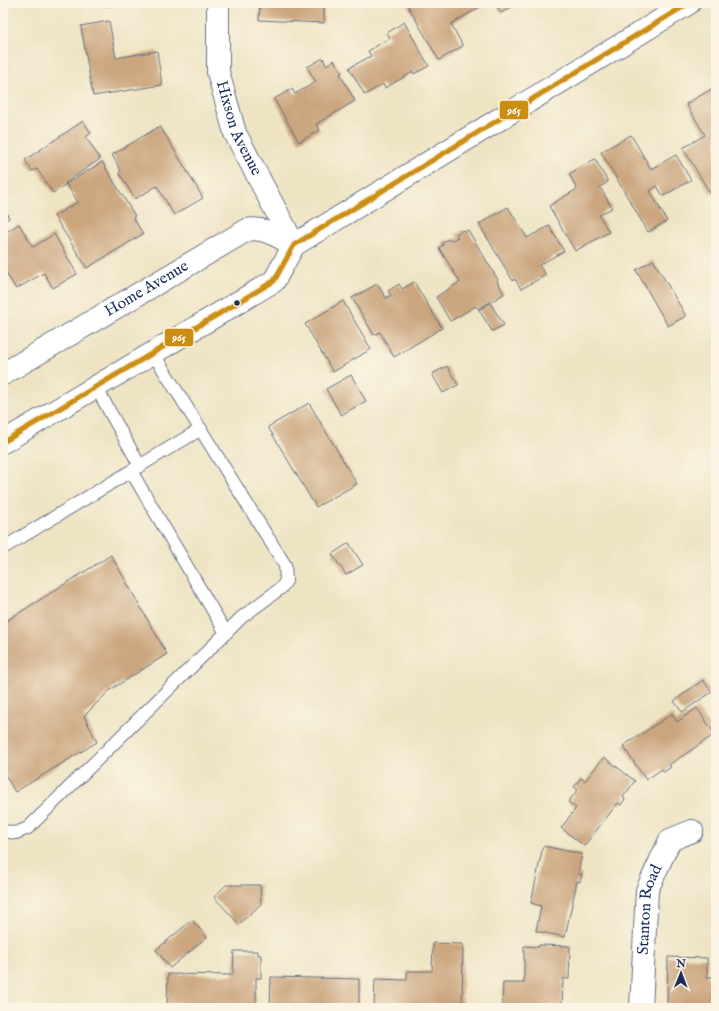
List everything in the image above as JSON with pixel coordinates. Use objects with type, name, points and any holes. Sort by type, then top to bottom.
[{"type":"main road","name":"Hixson Avenue","points":[[218,3],[218,72],[236,133],[294,245]]},
{"type":"main road","points":[[3,442],[274,281],[294,245],[690,3]]},
{"type":"main road","name":"Home Avenue","points":[[3,374],[247,230],[253,228],[270,233],[294,245]]},
{"type":"main road","name":"Stanton Road","points":[[641,1008],[647,890],[670,840],[692,830]]},
{"type":"lane","points":[[3,831],[16,833],[28,828],[242,617],[281,588],[286,581],[285,565],[153,353]]},
{"type":"lane","points":[[96,387],[136,469],[226,633]]},
{"type":"lane","points":[[3,548],[201,429]]},
{"type":"building","points":[[82,3],[112,3],[112,6],[82,5]]},
{"type":"building","points":[[260,3],[324,3],[324,23],[259,20]]},
{"type":"building","points":[[408,3],[480,3],[482,6],[451,24],[463,46],[439,60],[409,8]]},
{"type":"building","points":[[495,3],[519,3],[501,13]]},
{"type":"building","points":[[109,21],[116,58],[157,51],[162,85],[93,96],[81,26]]},
{"type":"building","points":[[404,22],[429,66],[414,74],[413,72],[385,88],[383,84],[365,95],[349,68],[371,56],[368,51],[390,38],[387,33]]},
{"type":"building","points":[[323,58],[326,65],[334,60],[355,101],[316,124],[320,130],[299,142],[274,99],[292,89],[295,94],[316,82],[307,67]]},
{"type":"building","points":[[715,87],[716,192],[711,195],[683,148],[705,135],[686,104]]},
{"type":"building","points":[[83,121],[91,133],[86,137],[100,159],[53,193],[37,169],[32,171],[25,160]]},
{"type":"building","points":[[160,126],[203,198],[174,215],[157,186],[135,199],[119,173],[121,171],[112,155]]},
{"type":"building","points":[[631,135],[651,169],[676,155],[691,180],[663,196],[657,186],[650,191],[667,221],[648,232],[601,152]]},
{"type":"building","points":[[595,159],[608,182],[600,187],[612,208],[599,215],[609,232],[575,251],[549,206],[577,189],[569,174]]},
{"type":"building","points":[[102,162],[135,216],[133,217],[143,234],[87,268],[54,216],[78,202],[66,184]]},
{"type":"building","points":[[3,207],[9,218],[3,222]]},
{"type":"building","points":[[508,207],[527,238],[549,226],[564,251],[539,265],[546,275],[521,289],[515,279],[513,281],[479,224]]},
{"type":"building","points":[[19,224],[33,247],[54,234],[77,274],[53,288],[44,273],[16,289],[3,267],[3,234]]},
{"type":"building","points":[[463,230],[465,232],[468,230],[498,280],[497,281],[504,294],[478,309],[476,306],[450,321],[436,297],[460,282],[439,248],[443,245],[442,243],[448,239],[450,241],[458,237],[456,234]]},
{"type":"building","points":[[653,260],[686,316],[668,326],[636,270]]},
{"type":"building","points":[[414,282],[442,328],[394,357],[380,332],[374,335],[352,298],[377,284],[386,298],[391,295],[388,291],[399,284],[402,289]]},
{"type":"building","points":[[343,301],[371,349],[333,372],[305,324]]},
{"type":"building","points":[[490,303],[504,325],[492,331],[479,310]]},
{"type":"building","points":[[447,366],[458,385],[443,393],[432,374]]},
{"type":"building","points":[[351,375],[366,401],[341,415],[326,389]]},
{"type":"building","points":[[309,403],[357,484],[316,507],[268,427]]},
{"type":"building","points":[[349,543],[363,565],[346,575],[332,554]]},
{"type":"building","points":[[111,555],[167,654],[110,690],[84,716],[97,742],[15,792],[3,771],[3,623]]},
{"type":"building","points":[[703,680],[712,692],[682,712],[674,701]]},
{"type":"building","points":[[697,708],[715,734],[669,765],[671,767],[664,772],[662,769],[646,780],[623,746],[672,714],[677,722]]},
{"type":"building","points":[[604,757],[635,781],[623,797],[625,799],[621,805],[618,803],[584,846],[561,828],[576,808],[568,802],[578,790],[574,787],[581,778],[585,781]]},
{"type":"building","points":[[543,846],[582,854],[578,874],[582,874],[580,882],[577,881],[565,937],[536,931],[541,906],[531,903]]},
{"type":"building","points":[[226,885],[260,885],[261,904],[239,924],[214,897]]},
{"type":"building","points":[[192,920],[207,937],[170,968],[156,950]]},
{"type":"building","points":[[433,943],[463,944],[462,1008],[374,1008],[375,979],[407,980],[407,971],[432,971]]},
{"type":"building","points":[[539,945],[570,946],[569,979],[563,979],[562,1008],[502,1008],[503,983],[524,983],[524,946],[539,947]]},
{"type":"building","points":[[234,951],[258,951],[258,955],[261,955],[261,978],[256,978],[256,1006],[227,1005],[227,1008],[167,1008],[168,974],[233,975]]},
{"type":"building","points":[[668,957],[707,958],[707,977],[716,977],[716,1008],[667,1008]]},
{"type":"building","points":[[271,977],[359,979],[359,1008],[270,1008]]},
{"type":"transit line","name":"965","points":[[3,442],[274,281],[294,245],[689,3]]}]
